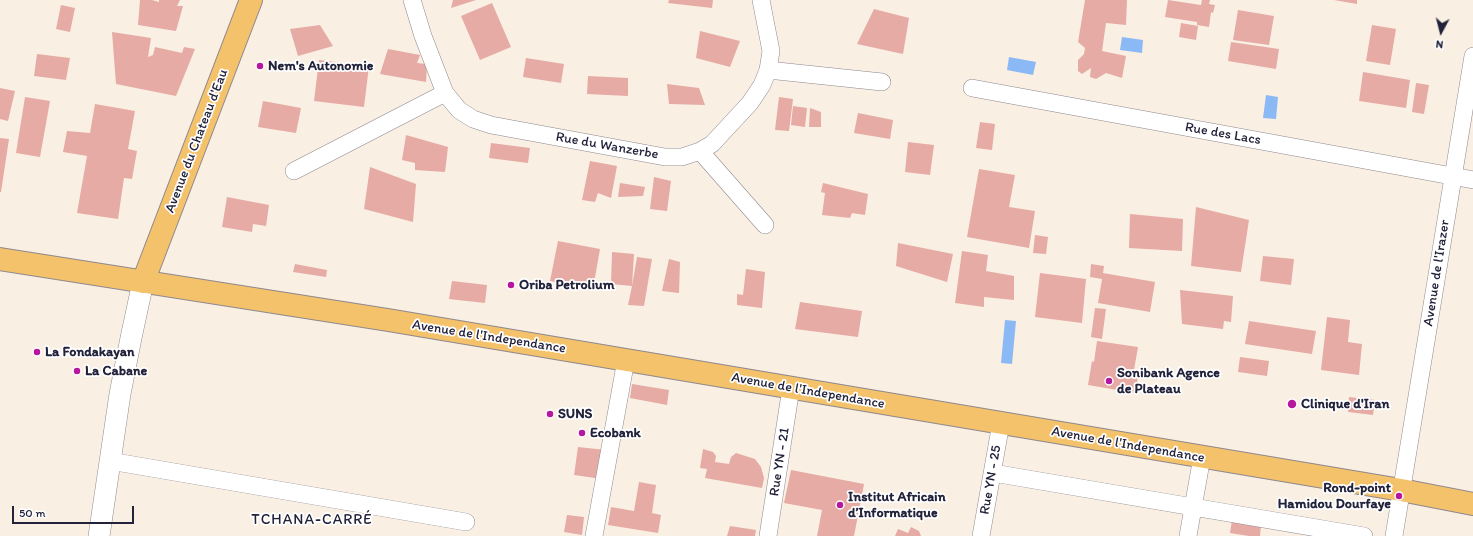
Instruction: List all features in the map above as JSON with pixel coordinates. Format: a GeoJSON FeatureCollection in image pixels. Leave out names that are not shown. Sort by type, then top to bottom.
{"type":"FeatureCollection","features":[{"type":"Feature","properties":{"kind":"main road","name":"Avenue du Chateau d'Eau"},"geometry":{"type":"LineString","coordinates":[[143,282],[251,0]]}},
{"type":"Feature","properties":{"kind":"main road","name":"Avenue de l'Independance"},"geometry":{"type":"LineString","coordinates":[[0,259],[388,320],[1401,490],[1473,504]]}},
{"type":"Feature","properties":{"kind":"street","name":"Rue du Wanzerbe"},"geometry":{"type":"LineString","coordinates":[[412,0],[431,59],[445,93],[459,110],[473,119],[492,125],[665,157],[682,157],[700,151],[712,144],[750,103],[762,85],[768,70],[771,51],[761,0]]}},
{"type":"Feature","properties":{"kind":"street","name":"Avenue de l'Irazer"},"geometry":{"type":"LineString","coordinates":[[1394,536],[1473,56]]}},
{"type":"Feature","properties":{"kind":"street"},"geometry":{"type":"LineString","coordinates":[[768,70],[882,82]]}},
{"type":"Feature","properties":{"kind":"street","name":"Rue des Lacs"},"geometry":{"type":"LineString","coordinates":[[972,88],[1473,180]]}},
{"type":"Feature","properties":{"kind":"street"},"geometry":{"type":"LineString","coordinates":[[294,171],[445,93]]}},
{"type":"Feature","properties":{"kind":"street"},"geometry":{"type":"LineString","coordinates":[[700,151],[765,225]]}},
{"type":"Feature","properties":{"kind":"street"},"geometry":{"type":"LineString","coordinates":[[99,536],[120,394],[130,338],[143,282]]}},
{"type":"Feature","properties":{"kind":"street"},"geometry":{"type":"LineString","coordinates":[[594,536],[626,360]]}},
{"type":"Feature","properties":{"kind":"street","name":"Rue YN - 21"},"geometry":{"type":"LineString","coordinates":[[768,536],[791,388]]}},
{"type":"Feature","properties":{"kind":"street","name":"Rue YN - 25"},"geometry":{"type":"LineString","coordinates":[[982,536],[1001,423]]}},
{"type":"Feature","properties":{"kind":"street"},"geometry":{"type":"LineString","coordinates":[[1188,536],[1202,457]]}},
{"type":"Feature","properties":{"kind":"street"},"geometry":{"type":"LineString","coordinates":[[110,461],[466,522]]}},
{"type":"Feature","properties":{"kind":"street"},"geometry":{"type":"LineString","coordinates":[[993,473],[1364,536]]}},
{"type":"Feature","properties":{"kind":"water"},"geometry":{"type":"Polygon","coordinates":[[[1122,37],[1143,40],[1142,53],[1120,50],[1122,37]]]}},
{"type":"Feature","properties":{"kind":"water"},"geometry":{"type":"Polygon","coordinates":[[[1009,57],[1036,62],[1033,75],[1007,70],[1009,57]]]}},
{"type":"Feature","properties":{"kind":"water"},"geometry":{"type":"Polygon","coordinates":[[[1266,95],[1278,97],[1276,119],[1263,118],[1266,95]]]}},
{"type":"Feature","properties":{"kind":"water"},"geometry":{"type":"Polygon","coordinates":[[[1005,320],[1016,321],[1012,364],[1001,363],[1005,320]]]}},
{"type":"Feature","properties":{"kind":"building"},"geometry":{"type":"Polygon","coordinates":[[[140,0],[152,0],[159,2],[159,0],[180,0],[177,6],[183,6],[176,31],[138,25],[140,0]]]}},
{"type":"Feature","properties":{"kind":"building"},"geometry":{"type":"Polygon","coordinates":[[[453,0],[476,0],[451,8],[453,0]]]}},
{"type":"Feature","properties":{"kind":"building"},"geometry":{"type":"Polygon","coordinates":[[[669,0],[713,0],[712,8],[668,3],[669,0]]]}},
{"type":"Feature","properties":{"kind":"building"},"geometry":{"type":"Polygon","coordinates":[[[1085,0],[1127,0],[1126,25],[1106,23],[1102,51],[1126,56],[1122,78],[1106,73],[1096,79],[1090,77],[1091,68],[1082,74],[1078,71],[1078,60],[1084,54],[1085,48],[1078,42],[1085,0]]]}},
{"type":"Feature","properties":{"kind":"building"},"geometry":{"type":"Polygon","coordinates":[[[1168,0],[1201,5],[1202,0],[1210,0],[1209,4],[1215,5],[1213,13],[1211,12],[1209,27],[1197,25],[1197,22],[1165,17],[1168,0]]]}},
{"type":"Feature","properties":{"kind":"building"},"geometry":{"type":"Polygon","coordinates":[[[1334,0],[1357,0],[1357,4],[1334,0]]]}},
{"type":"Feature","properties":{"kind":"building"},"geometry":{"type":"Polygon","coordinates":[[[492,3],[511,47],[480,60],[461,16],[492,3]]]}},
{"type":"Feature","properties":{"kind":"building"},"geometry":{"type":"Polygon","coordinates":[[[61,5],[75,8],[70,32],[56,29],[61,5]]]}},
{"type":"Feature","properties":{"kind":"building"},"geometry":{"type":"Polygon","coordinates":[[[874,9],[909,18],[903,54],[857,44],[874,9]]]}},
{"type":"Feature","properties":{"kind":"building"},"geometry":{"type":"Polygon","coordinates":[[[1238,10],[1274,16],[1269,45],[1233,40],[1238,10]]]}},
{"type":"Feature","properties":{"kind":"building"},"geometry":{"type":"Polygon","coordinates":[[[1181,23],[1198,26],[1196,40],[1179,37],[1181,23]]]}},
{"type":"Feature","properties":{"kind":"building"},"geometry":{"type":"Polygon","coordinates":[[[320,25],[333,46],[298,56],[290,29],[320,25]]]}},
{"type":"Feature","properties":{"kind":"building"},"geometry":{"type":"Polygon","coordinates":[[[1372,25],[1396,29],[1390,65],[1366,61],[1372,25]]]}},
{"type":"Feature","properties":{"kind":"building"},"geometry":{"type":"Polygon","coordinates":[[[700,31],[740,41],[730,67],[696,58],[700,31]]]}},
{"type":"Feature","properties":{"kind":"building"},"geometry":{"type":"Polygon","coordinates":[[[112,32],[151,38],[148,57],[153,55],[155,47],[182,53],[184,47],[195,49],[176,96],[116,84],[112,32]]]}},
{"type":"Feature","properties":{"kind":"building"},"geometry":{"type":"Polygon","coordinates":[[[1231,42],[1279,49],[1276,69],[1228,61],[1231,42]]]}},
{"type":"Feature","properties":{"kind":"building"},"geometry":{"type":"Polygon","coordinates":[[[388,49],[420,55],[417,63],[427,64],[426,82],[380,74],[388,49]]]}},
{"type":"Feature","properties":{"kind":"building"},"geometry":{"type":"Polygon","coordinates":[[[37,54],[70,58],[66,80],[34,76],[37,54]]]}},
{"type":"Feature","properties":{"kind":"building"},"geometry":{"type":"Polygon","coordinates":[[[526,58],[564,64],[561,83],[523,77],[526,58]]]}},
{"type":"Feature","properties":{"kind":"building"},"geometry":{"type":"Polygon","coordinates":[[[319,60],[369,66],[364,107],[314,101],[319,60]]]}},
{"type":"Feature","properties":{"kind":"building"},"geometry":{"type":"Polygon","coordinates":[[[1363,72],[1410,80],[1406,108],[1359,101],[1363,72]]]}},
{"type":"Feature","properties":{"kind":"building"},"geometry":{"type":"Polygon","coordinates":[[[588,76],[628,78],[628,96],[587,94],[588,76]]]}},
{"type":"Feature","properties":{"kind":"building"},"geometry":{"type":"Polygon","coordinates":[[[1416,83],[1429,85],[1424,114],[1412,112],[1416,83]]]}},
{"type":"Feature","properties":{"kind":"building"},"geometry":{"type":"Polygon","coordinates":[[[667,84],[699,88],[705,105],[669,104],[667,84]]]}},
{"type":"Feature","properties":{"kind":"building"},"geometry":{"type":"Polygon","coordinates":[[[0,88],[15,91],[8,121],[0,119],[0,88]]]}},
{"type":"Feature","properties":{"kind":"building"},"geometry":{"type":"Polygon","coordinates":[[[25,97],[50,101],[40,157],[16,153],[25,97]]]}},
{"type":"Feature","properties":{"kind":"building"},"geometry":{"type":"Polygon","coordinates":[[[779,97],[793,99],[789,131],[775,130],[779,97]]]}},
{"type":"Feature","properties":{"kind":"building"},"geometry":{"type":"Polygon","coordinates":[[[263,101],[301,108],[296,133],[258,127],[263,101]]]}},
{"type":"Feature","properties":{"kind":"building"},"geometry":{"type":"Polygon","coordinates":[[[95,104],[135,111],[128,149],[137,151],[132,179],[124,178],[118,219],[77,213],[87,156],[63,152],[67,131],[90,133],[95,104]]]}},
{"type":"Feature","properties":{"kind":"building"},"geometry":{"type":"Polygon","coordinates":[[[793,106],[807,108],[805,127],[791,125],[793,106]]]}},
{"type":"Feature","properties":{"kind":"building"},"geometry":{"type":"Polygon","coordinates":[[[810,108],[821,112],[821,127],[809,127],[810,108]]]}},
{"type":"Feature","properties":{"kind":"building"},"geometry":{"type":"Polygon","coordinates":[[[858,113],[893,120],[890,139],[854,133],[858,113]]]}},
{"type":"Feature","properties":{"kind":"building"},"geometry":{"type":"Polygon","coordinates":[[[980,122],[995,124],[992,150],[976,148],[980,122]]]}},
{"type":"Feature","properties":{"kind":"building"},"geometry":{"type":"Polygon","coordinates":[[[406,135],[448,147],[445,172],[415,170],[415,163],[402,160],[406,135]]]}},
{"type":"Feature","properties":{"kind":"building"},"geometry":{"type":"Polygon","coordinates":[[[0,138],[9,139],[1,192],[0,192],[0,138]]]}},
{"type":"Feature","properties":{"kind":"building"},"geometry":{"type":"Polygon","coordinates":[[[908,142],[934,145],[930,175],[905,172],[908,142]]]}},
{"type":"Feature","properties":{"kind":"building"},"geometry":{"type":"Polygon","coordinates":[[[491,143],[530,148],[528,163],[489,158],[491,143]]]}},
{"type":"Feature","properties":{"kind":"building"},"geometry":{"type":"Polygon","coordinates":[[[590,161],[617,166],[611,198],[598,193],[595,202],[582,200],[590,161]]]}},
{"type":"Feature","properties":{"kind":"building"},"geometry":{"type":"Polygon","coordinates":[[[370,167],[416,184],[413,222],[364,209],[370,167]]]}},
{"type":"Feature","properties":{"kind":"building"},"geometry":{"type":"Polygon","coordinates":[[[979,169],[1015,175],[1009,207],[1035,211],[1029,248],[967,237],[979,169]]]}},
{"type":"Feature","properties":{"kind":"building"},"geometry":{"type":"Polygon","coordinates":[[[654,177],[671,181],[667,211],[650,209],[654,177]]]}},
{"type":"Feature","properties":{"kind":"building"},"geometry":{"type":"Polygon","coordinates":[[[620,183],[645,187],[643,196],[618,197],[620,183]]]}},
{"type":"Feature","properties":{"kind":"building"},"geometry":{"type":"Polygon","coordinates":[[[823,183],[868,194],[865,215],[852,213],[850,218],[822,215],[825,193],[821,192],[823,183]]]}},
{"type":"Feature","properties":{"kind":"building"},"geometry":{"type":"Polygon","coordinates":[[[227,197],[269,205],[266,226],[253,224],[252,232],[222,227],[227,197]]]}},
{"type":"Feature","properties":{"kind":"building"},"geometry":{"type":"Polygon","coordinates":[[[1196,207],[1249,220],[1241,272],[1191,266],[1196,207]]]}},
{"type":"Feature","properties":{"kind":"building"},"geometry":{"type":"Polygon","coordinates":[[[1130,214],[1183,219],[1182,251],[1129,248],[1130,214]]]}},
{"type":"Feature","properties":{"kind":"building"},"geometry":{"type":"Polygon","coordinates":[[[1035,235],[1048,237],[1046,254],[1033,253],[1035,235]]]}},
{"type":"Feature","properties":{"kind":"building"},"geometry":{"type":"Polygon","coordinates":[[[558,241],[600,249],[593,289],[550,281],[558,241]]]}},
{"type":"Feature","properties":{"kind":"building"},"geometry":{"type":"Polygon","coordinates":[[[898,243],[953,254],[947,282],[896,266],[898,243]]]}},
{"type":"Feature","properties":{"kind":"building"},"geometry":{"type":"Polygon","coordinates":[[[962,251],[988,255],[986,271],[1014,276],[1014,300],[984,297],[984,307],[955,303],[962,251]]]}},
{"type":"Feature","properties":{"kind":"building"},"geometry":{"type":"Polygon","coordinates":[[[612,252],[634,254],[632,286],[611,284],[612,252]]]}},
{"type":"Feature","properties":{"kind":"building"},"geometry":{"type":"Polygon","coordinates":[[[1263,256],[1294,259],[1291,285],[1260,281],[1263,256]]]}},
{"type":"Feature","properties":{"kind":"building"},"geometry":{"type":"Polygon","coordinates":[[[637,257],[652,259],[644,306],[628,305],[637,257]]]}},
{"type":"Feature","properties":{"kind":"building"},"geometry":{"type":"Polygon","coordinates":[[[669,259],[680,262],[679,293],[662,291],[669,259]]]}},
{"type":"Feature","properties":{"kind":"building"},"geometry":{"type":"Polygon","coordinates":[[[295,264],[327,270],[326,277],[293,272],[295,264]]]}},
{"type":"Feature","properties":{"kind":"building"},"geometry":{"type":"Polygon","coordinates":[[[1091,264],[1104,266],[1103,273],[1155,282],[1150,312],[1098,303],[1102,279],[1090,277],[1091,264]]]}},
{"type":"Feature","properties":{"kind":"building"},"geometry":{"type":"Polygon","coordinates":[[[746,269],[765,272],[762,308],[737,305],[737,294],[743,295],[746,269]]]}},
{"type":"Feature","properties":{"kind":"building"},"geometry":{"type":"Polygon","coordinates":[[[1040,273],[1086,279],[1082,323],[1035,317],[1040,273]]]}},
{"type":"Feature","properties":{"kind":"building"},"geometry":{"type":"Polygon","coordinates":[[[452,281],[487,285],[485,303],[449,299],[452,281]]]}},
{"type":"Feature","properties":{"kind":"building"},"geometry":{"type":"Polygon","coordinates":[[[1180,290],[1233,296],[1231,322],[1224,321],[1223,329],[1182,324],[1180,290]]]}},
{"type":"Feature","properties":{"kind":"building"},"geometry":{"type":"Polygon","coordinates":[[[800,302],[862,311],[858,337],[795,329],[800,302]]]}},
{"type":"Feature","properties":{"kind":"building"},"geometry":{"type":"Polygon","coordinates":[[[1095,308],[1106,309],[1102,339],[1091,337],[1095,308]]]}},
{"type":"Feature","properties":{"kind":"building"},"geometry":{"type":"Polygon","coordinates":[[[1327,317],[1350,320],[1348,342],[1362,344],[1359,375],[1321,370],[1327,317]]]}},
{"type":"Feature","properties":{"kind":"building"},"geometry":{"type":"Polygon","coordinates":[[[1249,321],[1316,331],[1312,354],[1245,344],[1249,321]]]}},
{"type":"Feature","properties":{"kind":"building"},"geometry":{"type":"Polygon","coordinates":[[[1097,341],[1138,347],[1134,370],[1139,371],[1135,393],[1088,385],[1092,361],[1094,362],[1097,341]]]}},
{"type":"Feature","properties":{"kind":"building"},"geometry":{"type":"Polygon","coordinates":[[[1240,357],[1269,361],[1267,376],[1238,372],[1240,357]]]}},
{"type":"Feature","properties":{"kind":"building"},"geometry":{"type":"Polygon","coordinates":[[[632,384],[669,390],[667,405],[630,398],[632,384]]]}},
{"type":"Feature","properties":{"kind":"building"},"geometry":{"type":"Polygon","coordinates":[[[1349,397],[1375,400],[1373,415],[1348,412],[1349,397]]]}},
{"type":"Feature","properties":{"kind":"building"},"geometry":{"type":"Polygon","coordinates":[[[578,447],[606,450],[602,479],[574,475],[578,447]]]}},
{"type":"Feature","properties":{"kind":"building"},"geometry":{"type":"Polygon","coordinates":[[[703,449],[713,452],[716,456],[715,462],[729,464],[731,457],[736,453],[755,459],[761,467],[764,478],[762,488],[705,478],[707,469],[700,468],[703,449]]]}},
{"type":"Feature","properties":{"kind":"building"},"geometry":{"type":"Polygon","coordinates":[[[791,470],[864,484],[854,536],[817,536],[822,510],[784,503],[791,470]]]}},
{"type":"Feature","properties":{"kind":"building"},"geometry":{"type":"Polygon","coordinates":[[[639,482],[656,485],[652,513],[661,515],[658,533],[608,525],[611,507],[634,511],[639,482]]]}},
{"type":"Feature","properties":{"kind":"building"},"geometry":{"type":"Polygon","coordinates":[[[567,515],[584,517],[582,535],[564,532],[567,515]]]}},
{"type":"Feature","properties":{"kind":"building"},"geometry":{"type":"Polygon","coordinates":[[[1232,520],[1261,525],[1260,536],[1230,533],[1232,520]]]}},
{"type":"Feature","properties":{"kind":"building"},"geometry":{"type":"Polygon","coordinates":[[[730,526],[756,530],[755,536],[727,536],[730,526]]]}},
{"type":"Feature","properties":{"kind":"building"},"geometry":{"type":"Polygon","coordinates":[[[911,527],[919,531],[921,536],[895,536],[898,529],[908,533],[911,527]]]}},
{"type":"Feature","properties":{"kind":"place","name":"Nem's Autonomie"},"geometry":{"type":"Point","coordinates":[260,66]}},
{"type":"Feature","properties":{"kind":"place","name":"Oriba Petrolium"},"geometry":{"type":"Point","coordinates":[511,285]}},
{"type":"Feature","properties":{"kind":"place","name":"La Fondakayan"},"geometry":{"type":"Point","coordinates":[37,352]}},
{"type":"Feature","properties":{"kind":"place","name":"La Cabane"},"geometry":{"type":"Point","coordinates":[77,371]}},
{"type":"Feature","properties":{"kind":"place","name":"Sonibank Agence de Plateau"},"geometry":{"type":"Point","coordinates":[1109,381]}},
{"type":"Feature","properties":{"kind":"place","name":"Clinique d'Iran"},"geometry":{"type":"Point","coordinates":[1292,404]}},
{"type":"Feature","properties":{"kind":"place","name":"SUNS"},"geometry":{"type":"Point","coordinates":[550,414]}},
{"type":"Feature","properties":{"kind":"place","name":"Ecobank"},"geometry":{"type":"Point","coordinates":[582,433]}},
{"type":"Feature","properties":{"kind":"place","name":"Rond-point Hamidou Dourfaye"},"geometry":{"type":"Point","coordinates":[1399,496]}},
{"type":"Feature","properties":{"kind":"place","name":"Institut Africain d’Informatique"},"geometry":{"type":"Point","coordinates":[840,505]}},
{"type":"Feature","properties":{"kind":"district","name":"TCHANA-CARRÉ"},"geometry":{"type":"Point","coordinates":[312,520]}}]}
